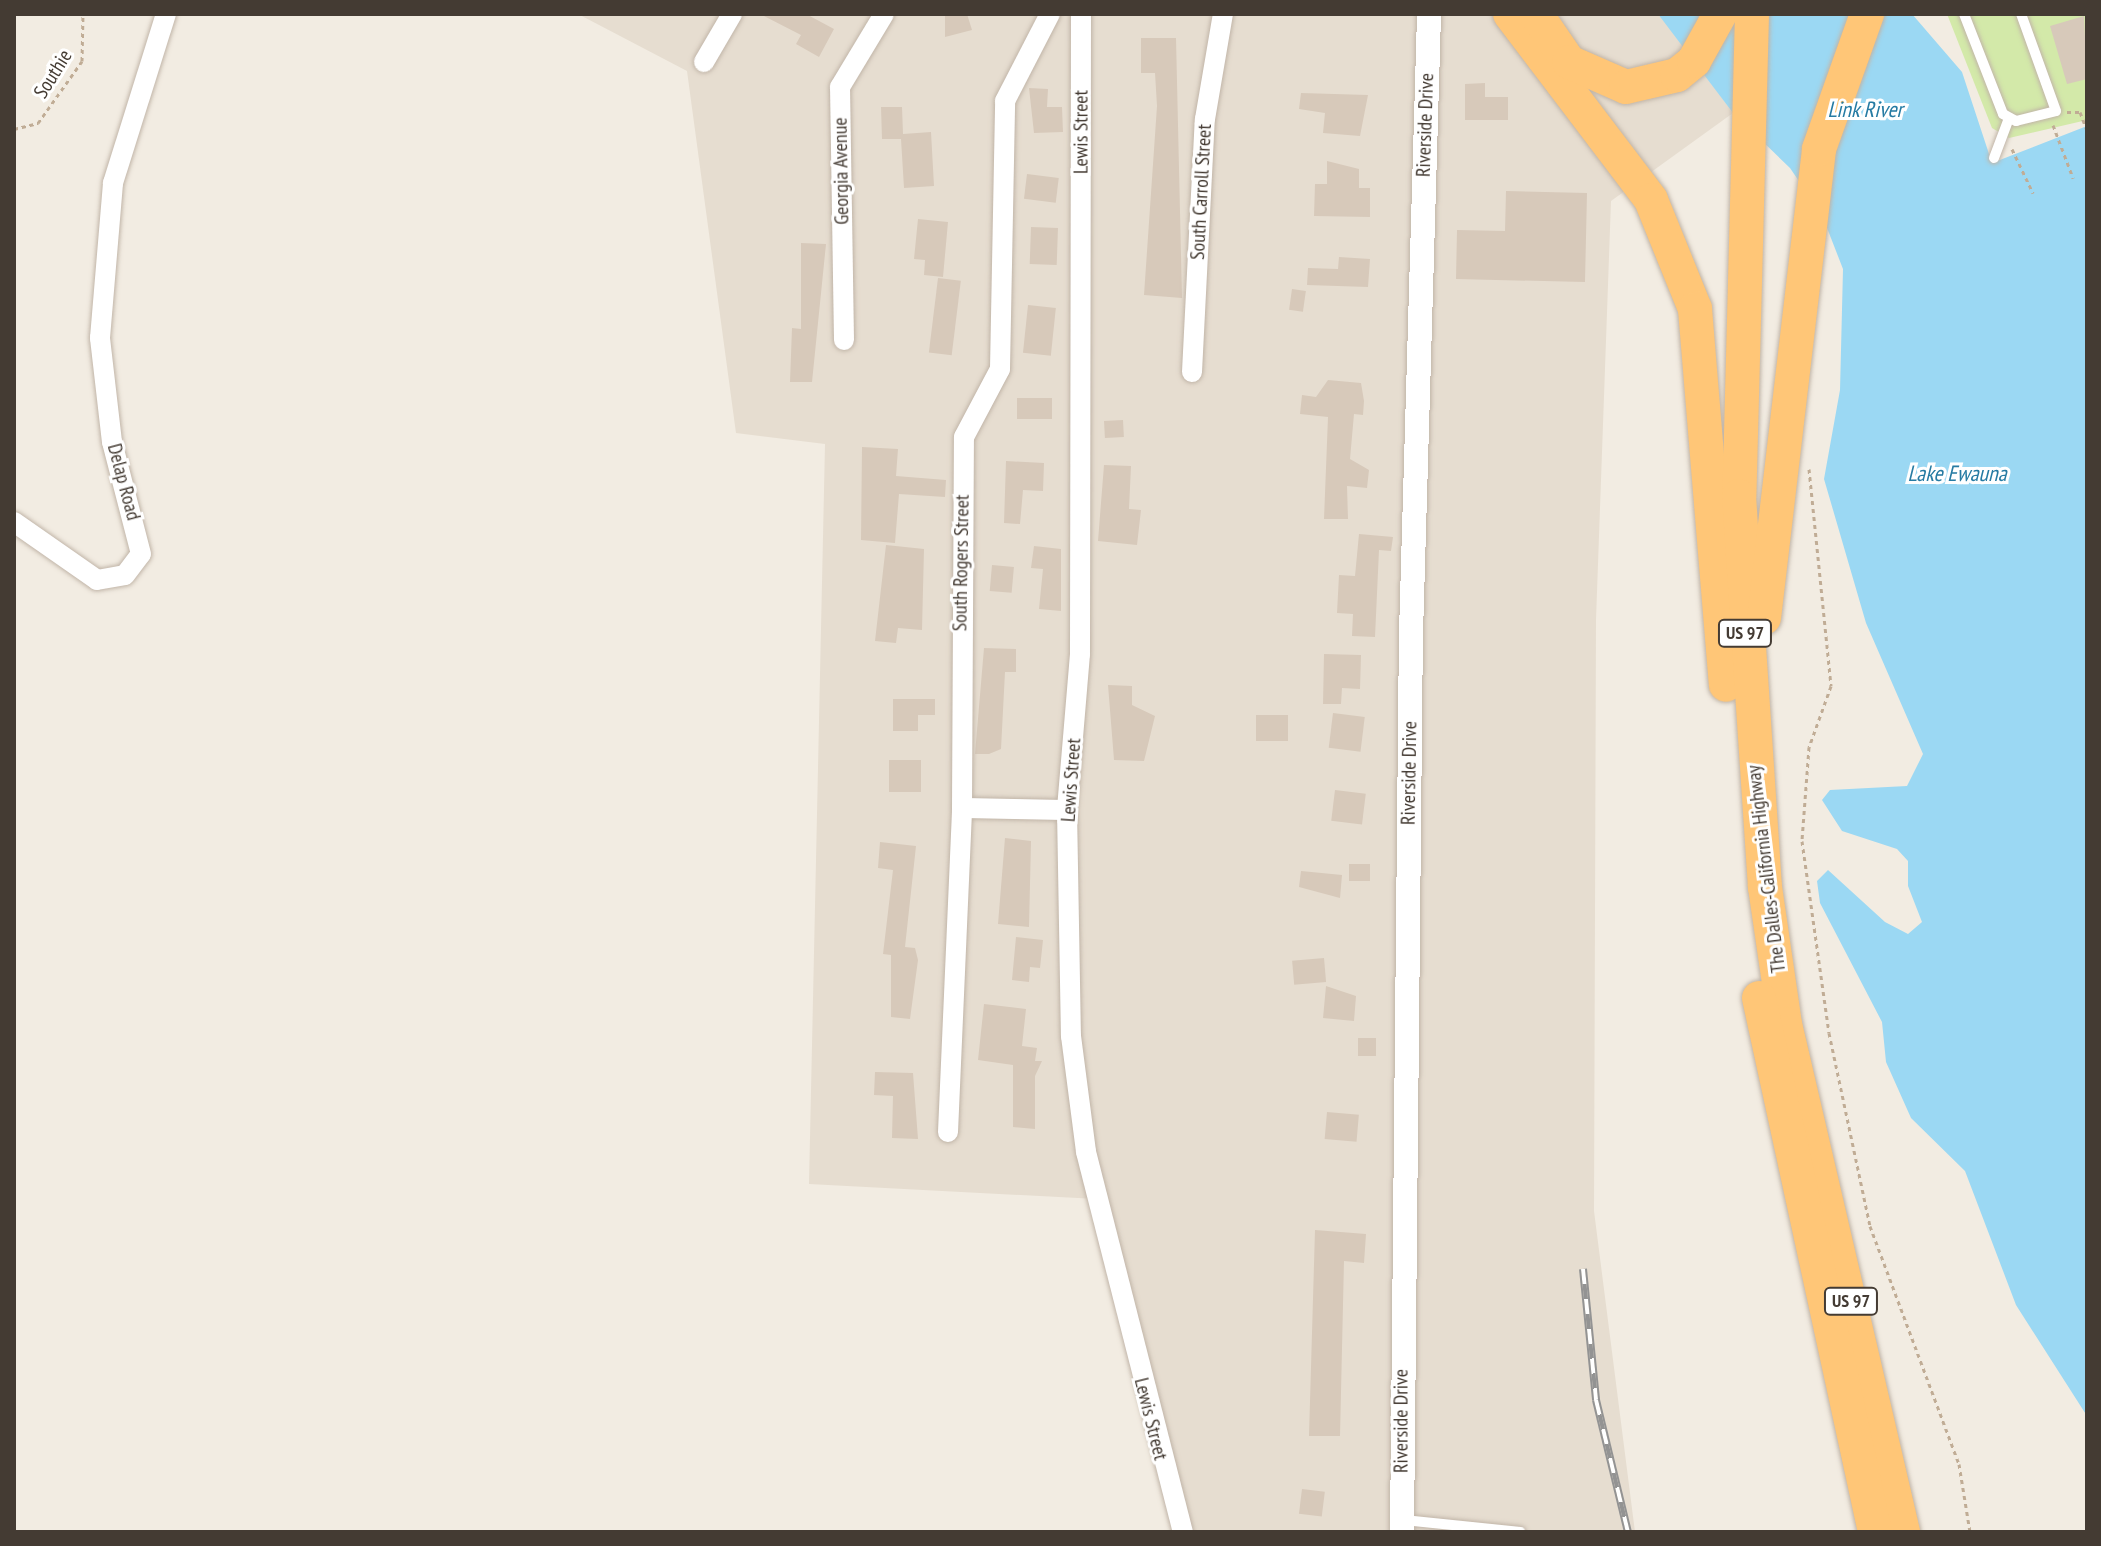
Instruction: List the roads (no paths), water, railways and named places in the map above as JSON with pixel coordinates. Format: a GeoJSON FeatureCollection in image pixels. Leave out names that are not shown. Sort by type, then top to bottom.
{"type":"FeatureCollection","features":[{"type":"Feature","properties":{"kind":"highway"},"geometry":{"type":"LineString","coordinates":[[1510,14],[1651,200],[1695,309],[1726,685]]}},
{"type":"Feature","properties":{"kind":"highway"},"geometry":{"type":"LineString","coordinates":[[1536,14],[1586,75],[1626,87],[1653,85],[1694,61],[1720,14]]}},
{"type":"Feature","properties":{"kind":"highway","name":"The Dalles-California Highway"},"geometry":{"type":"LineString","coordinates":[[1752,14],[1722,500],[1726,685],[1743,893],[1764,1031],[1875,1532]]}},
{"type":"Feature","properties":{"kind":"highway"},"geometry":{"type":"LineString","coordinates":[[1799,1069],[1775,887],[1763,651],[1797,306],[1819,149],[1867,14]]}},
{"type":"Feature","properties":{"kind":"highway","name":"The Dalles-California Highway"},"geometry":{"type":"LineString","coordinates":[[1743,193],[1739,496],[1752,748],[1767,902],[1799,1069],[1903,1532]]}},
{"type":"Feature","properties":{"kind":"street","name":"Delap Road"},"geometry":{"type":"LineString","coordinates":[[14,522],[97,580],[125,575],[141,554],[112,442],[100,338],[104,254],[113,183],[166,14]]}},
{"type":"Feature","properties":{"kind":"street"},"geometry":{"type":"LineString","coordinates":[[704,62],[732,14]]}},
{"type":"Feature","properties":{"kind":"street","name":"Georgia Avenue"},"geometry":{"type":"LineString","coordinates":[[844,340],[840,87],[884,14]]}},
{"type":"Feature","properties":{"kind":"street","name":"South Rogers Street"},"geometry":{"type":"LineString","coordinates":[[948,1132],[962,808],[964,437],[1000,369],[1005,101],[1050,14]]}},
{"type":"Feature","properties":{"kind":"street","name":"Lewis Street"},"geometry":{"type":"LineString","coordinates":[[1081,14],[1080,654],[1067,810],[1071,1036],[1086,1152],[1183,1532]]}},
{"type":"Feature","properties":{"kind":"street","name":"South Carroll Street"},"geometry":{"type":"LineString","coordinates":[[1192,372],[1205,119],[1223,14]]}},
{"type":"Feature","properties":{"kind":"street","name":"Riverside Drive"},"geometry":{"type":"LineString","coordinates":[[1402,1526],[1411,633],[1429,14]]}},
{"type":"Feature","properties":{"kind":"street"},"geometry":{"type":"LineString","coordinates":[[962,808],[1067,810]]}},
{"type":"Feature","properties":{"kind":"lane"},"geometry":{"type":"LineString","coordinates":[[1964,14],[2009,118],[1994,158]]}},
{"type":"Feature","properties":{"kind":"lane"},"geometry":{"type":"LineString","coordinates":[[2009,118],[2052,112],[2021,14]]}},
{"type":"Feature","properties":{"kind":"lane"},"geometry":{"type":"LineString","coordinates":[[1402,1526],[1520,1532]]}},
{"type":"Feature","properties":{"kind":"water","name":"Lake Ewauna"},"geometry":{"type":"Polygon","coordinates":[[[1658,14],[1912,14],[1962,72],[1992,163],[2087,126],[2087,1416],[2016,1305],[1965,1171],[1911,1118],[1886,1062],[1882,1022],[1820,903],[1817,881],[1828,870],[1885,922],[1908,934],[1922,922],[1908,886],[1908,861],[1897,849],[1842,831],[1822,800],[1830,790],[1907,786],[1923,754],[1866,623],[1824,479],[1840,390],[1843,269],[1822,215],[1790,168],[1733,113],[1658,14]]]}},
{"type":"Feature","properties":{"kind":"railway"},"geometry":{"type":"LineString","coordinates":[[1583,1269],[1596,1400],[1628,1532]]}},
{"type":"Feature","properties":{"kind":"water label","name":"Link River"},"geometry":{"type":"Point","coordinates":[1865,110]}}]}
